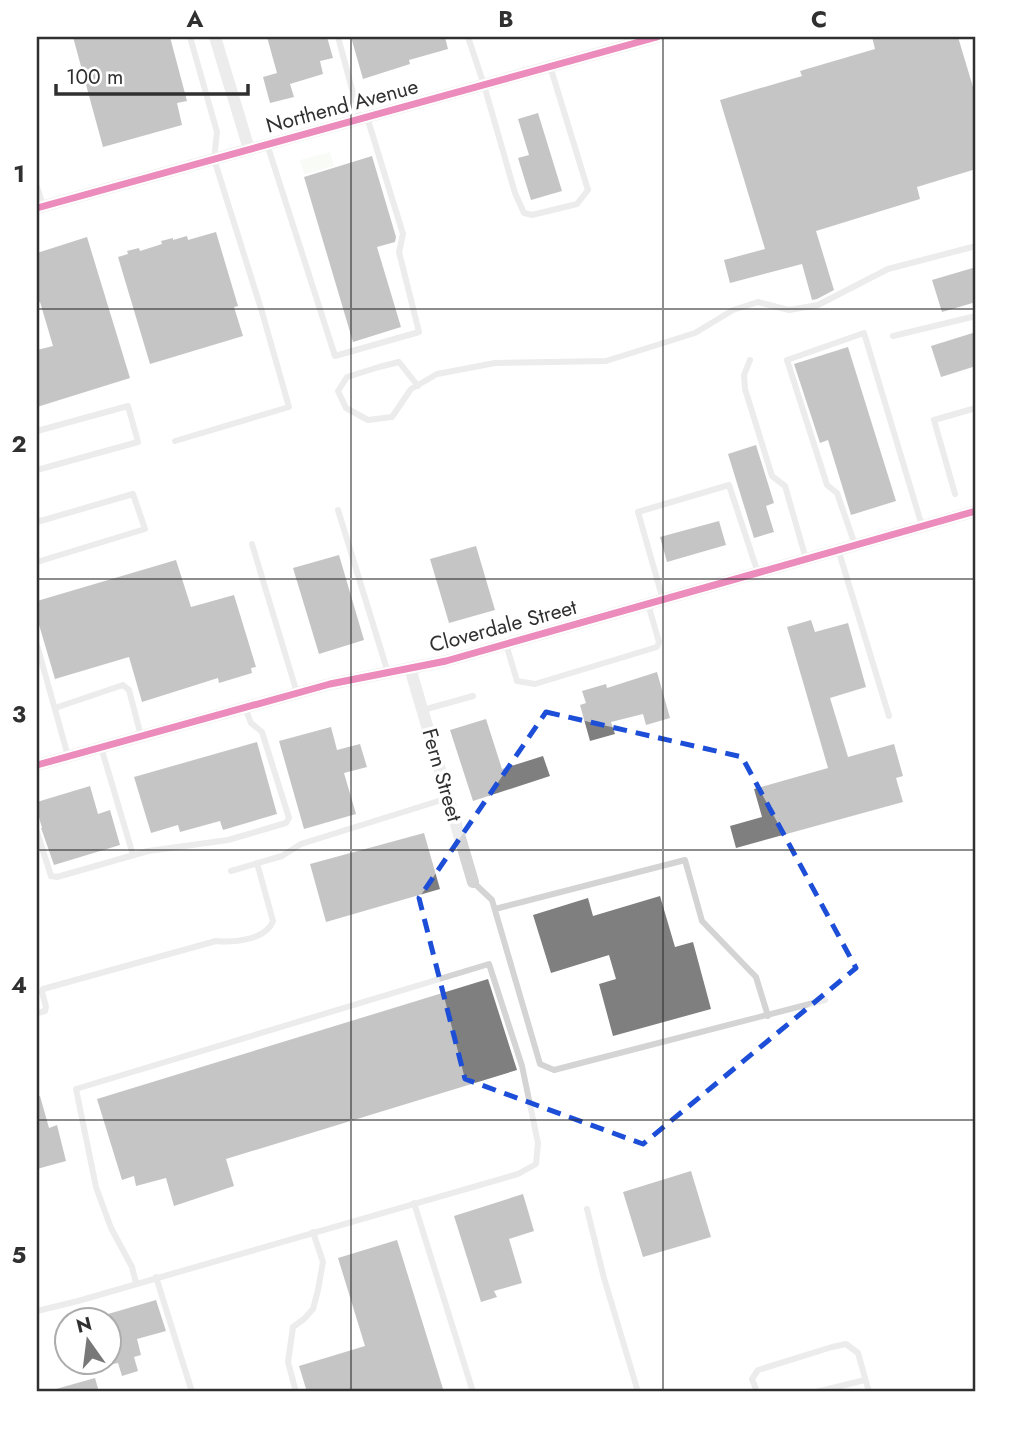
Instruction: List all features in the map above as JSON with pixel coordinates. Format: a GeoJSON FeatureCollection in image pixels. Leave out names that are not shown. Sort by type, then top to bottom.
{"type":"FeatureCollection","features":[{"type":"Feature","properties":{"kind":"street"},"geometry":{"type":"LineString","coordinates":[[215,37],[249,149]]}},
{"type":"Feature","properties":{"kind":"street","name":"Northend Avenue"},"geometry":{"type":"LineString","coordinates":[[40,207],[654,37]]}},
{"type":"Feature","properties":{"kind":"street","name":"Cloverdale Street"},"geometry":{"type":"LineString","coordinates":[[37,765],[330,684],[446,661],[976,511]]}},
{"type":"Feature","properties":{"kind":"street","name":"Fern Street"},"geometry":{"type":"LineString","coordinates":[[410,668],[473,882]]}},
{"type":"Feature","properties":{"kind":"lane"},"geometry":{"type":"LineString","coordinates":[[176,441],[289,407],[215,159],[217,132],[190,37]]}},
{"type":"Feature","properties":{"kind":"lane"},"geometry":{"type":"LineString","coordinates":[[267,144],[335,356],[419,332],[399,252],[403,234],[338,37]]}},
{"type":"Feature","properties":{"kind":"lane"},"geometry":{"type":"LineString","coordinates":[[468,37],[515,193],[524,213],[532,215],[577,204],[588,190],[551,66]]}},
{"type":"Feature","properties":{"kind":"lane"},"geometry":{"type":"LineString","coordinates":[[37,187],[40,207]]}},
{"type":"Feature","properties":{"kind":"lane"},"geometry":{"type":"LineString","coordinates":[[418,386],[399,362],[347,377],[338,391],[346,408],[368,420],[392,417],[411,389],[418,386],[438,374],[495,363],[606,361],[695,333],[733,310],[758,302],[789,310],[818,305],[888,269],[976,246]]}},
{"type":"Feature","properties":{"kind":"lane"},"geometry":{"type":"LineString","coordinates":[[893,336],[976,316]]}},
{"type":"Feature","properties":{"kind":"lane"},"geometry":{"type":"LineString","coordinates":[[855,545],[837,493],[827,485],[787,360],[864,333],[922,526]]}},
{"type":"Feature","properties":{"kind":"lane"},"geometry":{"type":"LineString","coordinates":[[750,360],[744,375],[745,390],[772,476],[785,486],[806,559]]}},
{"type":"Feature","properties":{"kind":"lane"},"geometry":{"type":"LineString","coordinates":[[37,431],[128,406],[138,442],[37,470]]}},
{"type":"Feature","properties":{"kind":"lane"},"geometry":{"type":"LineString","coordinates":[[955,494],[934,420],[976,408]]}},
{"type":"Feature","properties":{"kind":"lane"},"geometry":{"type":"LineString","coordinates":[[663,600],[638,512],[729,485],[758,573]]}},
{"type":"Feature","properties":{"kind":"lane"},"geometry":{"type":"LineString","coordinates":[[37,522],[133,494],[145,529],[37,562]]}},
{"type":"Feature","properties":{"kind":"lane"},"geometry":{"type":"LineString","coordinates":[[338,510],[388,673]]}},
{"type":"Feature","properties":{"kind":"lane"},"geometry":{"type":"LineString","coordinates":[[252,544],[297,693]]}},
{"type":"Feature","properties":{"kind":"lane"},"geometry":{"type":"LineString","coordinates":[[838,550],[888,716]]}},
{"type":"Feature","properties":{"kind":"lane"},"geometry":{"type":"LineString","coordinates":[[506,644],[517,681],[535,684],[657,647],[659,642],[648,604]]}},
{"type":"Feature","properties":{"kind":"lane"},"geometry":{"type":"LineString","coordinates":[[37,646],[68,756]]}},
{"type":"Feature","properties":{"kind":"lane"},"geometry":{"type":"LineString","coordinates":[[55,708],[123,685],[129,690],[141,736]]}},
{"type":"Feature","properties":{"kind":"lane"},"geometry":{"type":"LineString","coordinates":[[422,710],[473,696]]}},
{"type":"Feature","properties":{"kind":"lane"},"geometry":{"type":"LineString","coordinates":[[37,832],[51,876],[57,877],[148,851],[228,840],[286,823],[289,818],[262,732],[251,723],[245,708]]}},
{"type":"Feature","properties":{"kind":"lane"},"geometry":{"type":"LineString","coordinates":[[101,747],[133,855]]}},
{"type":"Feature","properties":{"kind":"lane"},"geometry":{"type":"LineString","coordinates":[[231,871],[282,856],[301,844],[448,798]]}},
{"type":"Feature","properties":{"kind":"lane"},"geometry":{"type":"LineString","coordinates":[[495,909],[685,860],[702,921],[756,977],[768,1016]]}},
{"type":"Feature","properties":{"kind":"lane"},"geometry":{"type":"LineString","coordinates":[[37,1013],[45,1011],[46,1007],[43,989],[216,941],[233,942],[263,934],[270,929],[273,921],[257,863]]}},
{"type":"Feature","properties":{"kind":"lane"},"geometry":{"type":"LineString","coordinates":[[473,882],[492,900],[540,1063],[554,1070],[825,1000]]}},
{"type":"Feature","properties":{"kind":"lane"},"geometry":{"type":"LineString","coordinates":[[37,1311],[78,1301],[518,1174],[536,1164],[538,1143],[522,1066],[489,964],[76,1089],[96,1188],[111,1228],[132,1267],[136,1283]]}},
{"type":"Feature","properties":{"kind":"lane"},"geometry":{"type":"LineString","coordinates":[[414,1203],[473,1392]]}},
{"type":"Feature","properties":{"kind":"lane"},"geometry":{"type":"LineString","coordinates":[[587,1209],[604,1278],[638,1392]]}},
{"type":"Feature","properties":{"kind":"lane"},"geometry":{"type":"LineString","coordinates":[[296,1392],[288,1362],[293,1327],[313,1309],[323,1262],[313,1232]]}},
{"type":"Feature","properties":{"kind":"lane"},"geometry":{"type":"LineString","coordinates":[[156,1277],[192,1392]]}},
{"type":"Feature","properties":{"kind":"lane"},"geometry":{"type":"LineString","coordinates":[[757,1392],[752,1380],[758,1370],[846,1344],[858,1353],[869,1392]]}},
{"type":"Feature","properties":{"kind":"lane"},"geometry":{"type":"LineString","coordinates":[[816,1392],[865,1380]]}},
{"type":"Feature","properties":{"kind":"highlighted area"},"geometry":{"type":"Polygon","coordinates":[[[546,712],[742,757],[856,968],[643,1144],[465,1079],[419,898],[546,712]]]}},
{"type":"Feature","properties":{"kind":"shaded area"},"geometry":{"type":"Polygon","coordinates":[[[330,152],[334,166],[304,174],[300,160],[330,152]]]}},
{"type":"Feature","properties":{"kind":"building"},"geometry":{"type":"Polygon","coordinates":[[[73,37],[170,37],[187,101],[177,103],[182,125],[103,147],[73,37]]]}},
{"type":"Feature","properties":{"kind":"building"},"geometry":{"type":"Polygon","coordinates":[[[267,37],[327,37],[333,58],[320,61],[323,74],[290,84],[294,97],[270,103],[263,77],[277,73],[267,37]]]}},
{"type":"Feature","properties":{"kind":"building"},"geometry":{"type":"Polygon","coordinates":[[[351,37],[445,37],[448,49],[409,60],[410,64],[363,79],[351,37]]]}},
{"type":"Feature","properties":{"kind":"building"},"geometry":{"type":"Polygon","coordinates":[[[872,37],[958,37],[976,97],[976,169],[917,187],[920,199],[816,231],[834,290],[817,299],[812,300],[802,264],[730,283],[724,260],[765,249],[720,100],[802,76],[800,71],[875,49],[872,37]]]}},
{"type":"Feature","properties":{"kind":"building"},"geometry":{"type":"Polygon","coordinates":[[[538,113],[562,191],[531,200],[518,158],[529,155],[518,119],[538,113]]]}},
{"type":"Feature","properties":{"kind":"building"},"geometry":{"type":"Polygon","coordinates":[[[372,156],[396,237],[395,242],[377,247],[401,327],[353,342],[304,177],[372,156]]]}},
{"type":"Feature","properties":{"kind":"building"},"geometry":{"type":"Polygon","coordinates":[[[216,232],[238,306],[234,307],[243,336],[150,364],[118,257],[128,254],[127,251],[139,248],[140,251],[162,244],[161,241],[187,236],[188,240],[216,232]]]}},
{"type":"Feature","properties":{"kind":"building"},"geometry":{"type":"Polygon","coordinates":[[[87,237],[130,378],[37,407],[37,350],[53,346],[40,302],[37,303],[37,253],[87,237]]]}},
{"type":"Feature","properties":{"kind":"building"},"geometry":{"type":"Polygon","coordinates":[[[976,267],[976,302],[942,312],[932,280],[976,267]]]}},
{"type":"Feature","properties":{"kind":"building"},"geometry":{"type":"Polygon","coordinates":[[[976,332],[976,366],[941,377],[931,346],[976,332]]]}},
{"type":"Feature","properties":{"kind":"building"},"geometry":{"type":"Polygon","coordinates":[[[848,347],[896,501],[851,515],[828,440],[820,443],[794,364],[848,347]]]}},
{"type":"Feature","properties":{"kind":"building"},"geometry":{"type":"Polygon","coordinates":[[[756,445],[774,503],[766,506],[774,532],[754,538],[728,454],[756,445]]]}},
{"type":"Feature","properties":{"kind":"building"},"geometry":{"type":"Polygon","coordinates":[[[719,521],[726,545],[667,562],[660,537],[719,521]]]}},
{"type":"Feature","properties":{"kind":"building"},"geometry":{"type":"Polygon","coordinates":[[[476,546],[495,610],[449,623],[430,559],[476,546]]]}},
{"type":"Feature","properties":{"kind":"building"},"geometry":{"type":"Polygon","coordinates":[[[339,555],[364,640],[319,654],[293,568],[339,555]]]}},
{"type":"Feature","properties":{"kind":"building"},"geometry":{"type":"Polygon","coordinates":[[[176,560],[191,607],[234,595],[256,667],[251,668],[252,673],[219,683],[218,678],[142,702],[129,657],[55,679],[37,618],[37,601],[176,560]]]}},
{"type":"Feature","properties":{"kind":"building"},"geometry":{"type":"Polygon","coordinates":[[[811,620],[815,632],[848,623],[866,687],[830,698],[848,757],[894,744],[903,776],[896,778],[903,802],[736,848],[730,826],[762,817],[754,789],[828,768],[787,627],[811,620]]]}},
{"type":"Feature","properties":{"kind":"building"},"geometry":{"type":"Polygon","coordinates":[[[657,672],[670,718],[646,725],[643,714],[611,722],[615,734],[590,741],[580,705],[586,703],[582,691],[606,684],[607,688],[657,672]]]}},
{"type":"Feature","properties":{"kind":"building"},"geometry":{"type":"Polygon","coordinates":[[[486,719],[502,769],[543,756],[550,776],[473,801],[450,730],[486,719]]]}},
{"type":"Feature","properties":{"kind":"building"},"geometry":{"type":"Polygon","coordinates":[[[331,727],[337,750],[360,744],[367,767],[344,773],[356,814],[304,829],[279,741],[331,727]]]}},
{"type":"Feature","properties":{"kind":"building"},"geometry":{"type":"Polygon","coordinates":[[[257,742],[277,814],[223,830],[220,821],[180,832],[178,825],[151,833],[134,777],[257,742]]]}},
{"type":"Feature","properties":{"kind":"building"},"geometry":{"type":"Polygon","coordinates":[[[90,786],[98,814],[110,810],[120,845],[54,865],[41,828],[37,802],[90,786]]]}},
{"type":"Feature","properties":{"kind":"building"},"geometry":{"type":"Polygon","coordinates":[[[424,833],[440,889],[326,922],[310,864],[424,833]]]}},
{"type":"Feature","properties":{"kind":"building"},"geometry":{"type":"Polygon","coordinates":[[[660,896],[675,947],[693,942],[711,1009],[613,1036],[599,984],[616,979],[609,955],[551,973],[533,915],[588,898],[593,916],[660,896]]]}},
{"type":"Feature","properties":{"kind":"building"},"geometry":{"type":"Polygon","coordinates":[[[488,979],[517,1070],[226,1159],[234,1186],[174,1206],[166,1178],[136,1186],[134,1176],[122,1180],[97,1099],[488,979]]]}},
{"type":"Feature","properties":{"kind":"building"},"geometry":{"type":"Polygon","coordinates":[[[40,1096],[49,1128],[57,1125],[66,1161],[37,1169],[37,1097],[40,1096]]]}},
{"type":"Feature","properties":{"kind":"building"},"geometry":{"type":"Polygon","coordinates":[[[691,1171],[711,1237],[643,1257],[623,1192],[691,1171]]]}},
{"type":"Feature","properties":{"kind":"building"},"geometry":{"type":"Polygon","coordinates":[[[523,1194],[534,1231],[509,1239],[522,1283],[494,1291],[497,1297],[481,1302],[454,1216],[523,1194]]]}},
{"type":"Feature","properties":{"kind":"building"},"geometry":{"type":"Polygon","coordinates":[[[397,1240],[444,1392],[307,1392],[299,1366],[365,1346],[338,1258],[397,1240]]]}},
{"type":"Feature","properties":{"kind":"building"},"geometry":{"type":"Polygon","coordinates":[[[156,1300],[166,1331],[137,1339],[141,1355],[134,1357],[138,1371],[122,1376],[122,1310],[156,1300]]]}},
{"type":"Feature","properties":{"kind":"building"},"geometry":{"type":"Polygon","coordinates":[[[95,1378],[99,1392],[57,1392],[56,1389],[95,1378]]]}},
{"type":"Feature","properties":{"kind":"cycle path"},"geometry":{"type":"LineString","coordinates":[[37,208],[657,37]]}},
{"type":"Feature","properties":{"kind":"cycle path"},"geometry":{"type":"LineString","coordinates":[[37,765],[330,684],[446,661],[976,511]]}}]}
